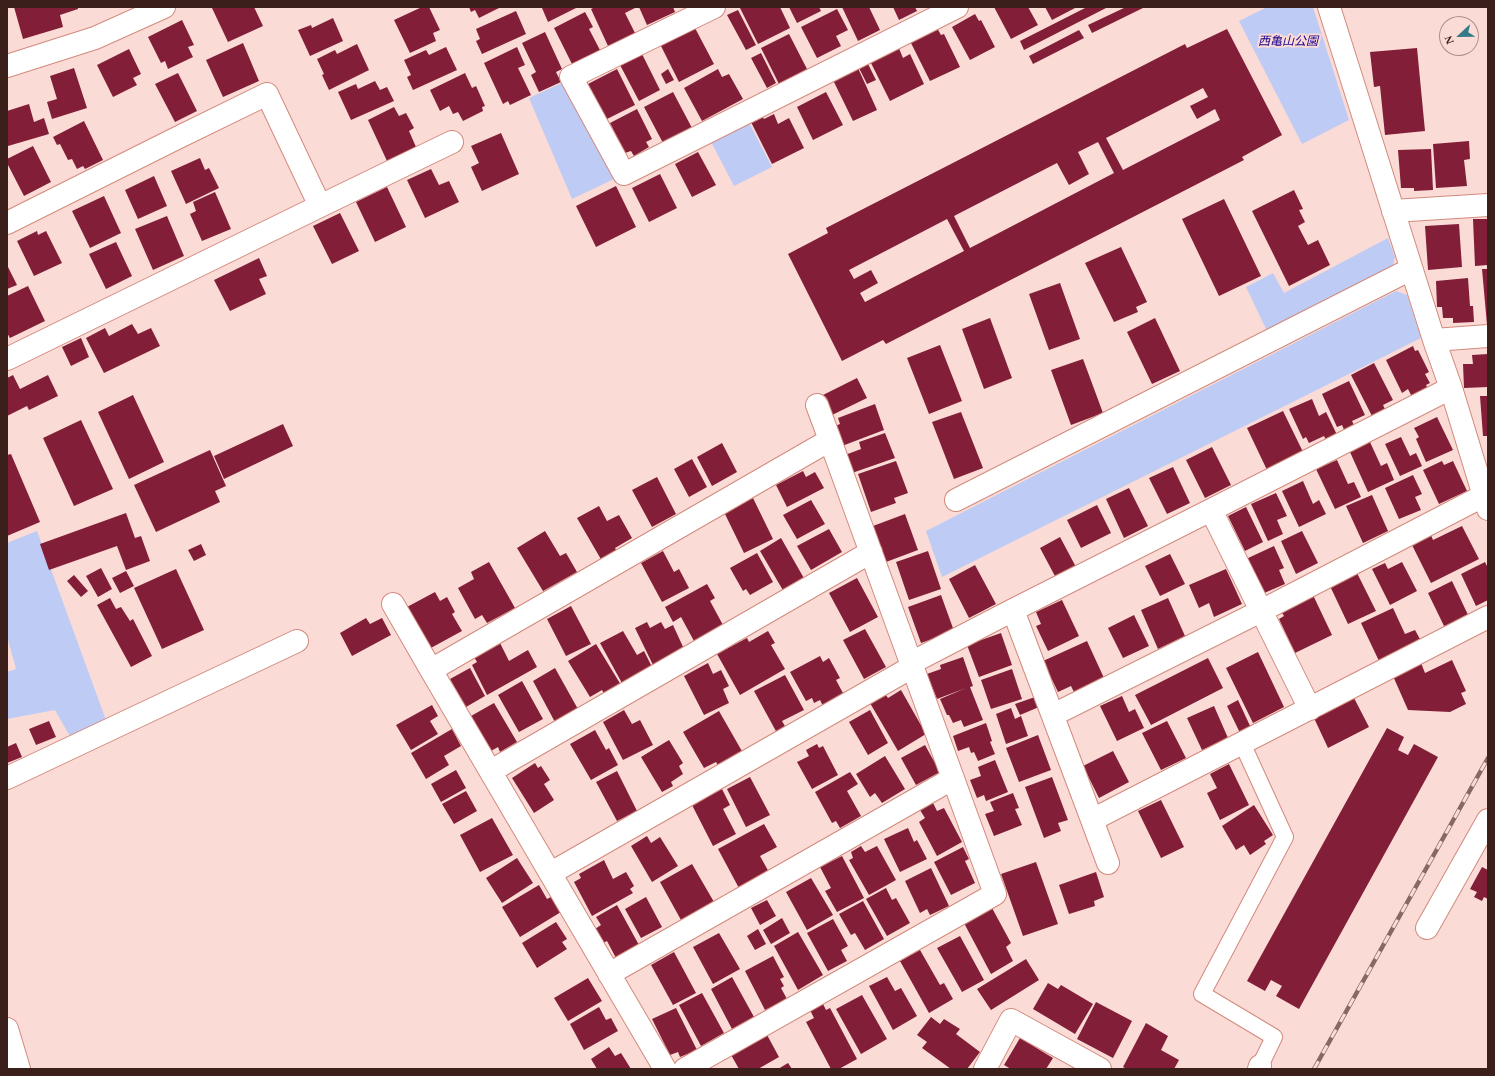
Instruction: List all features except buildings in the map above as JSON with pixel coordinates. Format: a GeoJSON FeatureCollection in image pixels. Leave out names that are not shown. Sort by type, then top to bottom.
{"type":"FeatureCollection","features":[{"type":"Feature","properties":{"kind":"street"},"geometry":{"type":"LineString","coordinates":[[7,66],[95,38],[164,7]]}},
{"type":"Feature","properties":{"kind":"street"},"geometry":{"type":"LineString","coordinates":[[714,7],[571,77],[624,174],[946,10]]}},
{"type":"Feature","properties":{"kind":"street"},"geometry":{"type":"LineString","coordinates":[[1053,715],[1261,611],[1486,502],[1482,468],[1434,340],[1329,7]]}},
{"type":"Feature","properties":{"kind":"street"},"geometry":{"type":"LineString","coordinates":[[7,223],[267,94],[320,206]]}},
{"type":"Feature","properties":{"kind":"street"},"geometry":{"type":"LineString","coordinates":[[7,359],[452,142]]}},
{"type":"Feature","properties":{"kind":"street"},"geometry":{"type":"LineString","coordinates":[[1393,211],[1488,205]]}},
{"type":"Feature","properties":{"kind":"street"},"geometry":{"type":"LineString","coordinates":[[956,500],[1411,269]]}},
{"type":"Feature","properties":{"kind":"street"},"geometry":{"type":"LineString","coordinates":[[1434,340],[1488,336]]}},
{"type":"Feature","properties":{"kind":"street"},"geometry":{"type":"LineString","coordinates":[[551,873],[911,665],[1014,610],[1451,388]]}},
{"type":"Feature","properties":{"kind":"street"},"geometry":{"type":"LineString","coordinates":[[685,1069],[995,894],[911,665],[872,552],[817,405]]}},
{"type":"Feature","properties":{"kind":"street"},"geometry":{"type":"LineString","coordinates":[[431,670],[830,440]]}},
{"type":"Feature","properties":{"kind":"street"},"geometry":{"type":"LineString","coordinates":[[1211,510],[1310,709]]}},
{"type":"Feature","properties":{"kind":"street"},"geometry":{"type":"LineString","coordinates":[[491,771],[872,552]]}},
{"type":"Feature","properties":{"kind":"street"},"geometry":{"type":"LineString","coordinates":[[393,604],[665,1069]]}},
{"type":"Feature","properties":{"kind":"street"},"geometry":{"type":"LineString","coordinates":[[1014,610],[1108,863]]}},
{"type":"Feature","properties":{"kind":"street"},"geometry":{"type":"LineString","coordinates":[[1092,820],[1488,617]]}},
{"type":"Feature","properties":{"kind":"street"},"geometry":{"type":"LineString","coordinates":[[7,778],[297,641]]}},
{"type":"Feature","properties":{"kind":"street"},"geometry":{"type":"LineString","coordinates":[[609,974],[952,779]]}},
{"type":"Feature","properties":{"kind":"street"},"geometry":{"type":"LineString","coordinates":[[1427,928],[1488,820]]}},
{"type":"Feature","properties":{"kind":"street"},"geometry":{"type":"LineString","coordinates":[[985,1069],[1011,1020],[1100,1069]]}},
{"type":"Feature","properties":{"kind":"street"},"geometry":{"type":"LineString","coordinates":[[7,1029],[19,1069]]}},
{"type":"Feature","properties":{"kind":"lane"},"geometry":{"type":"LineString","coordinates":[[1242,743],[1286,837],[1202,994],[1274,1038],[1259,1067]]}},
{"type":"Feature","properties":{"kind":"green space","name":"西亀山公園"},"geometry":{"type":"Polygon","coordinates":[[[1267,7],[1313,7],[1349,120],[1302,144],[1239,21],[1267,7]]]}},
{"type":"Feature","properties":{"kind":"green space"},"geometry":{"type":"Polygon","coordinates":[[[566,81],[616,178],[572,199],[529,98],[566,81]]]}},
{"type":"Feature","properties":{"kind":"green space"},"geometry":{"type":"Polygon","coordinates":[[[747,119],[772,167],[734,186],[709,138],[747,119]]]}},
{"type":"Feature","properties":{"kind":"green space"},"geometry":{"type":"Polygon","coordinates":[[[1388,238],[1395,257],[1392,268],[1267,331],[1246,287],[1273,273],[1284,293],[1388,238]]]}},
{"type":"Feature","properties":{"kind":"green space"},"geometry":{"type":"Polygon","coordinates":[[[1396,291],[1407,295],[1421,338],[942,577],[926,531],[1396,291]]]}},
{"type":"Feature","properties":{"kind":"green space"},"geometry":{"type":"Polygon","coordinates":[[[37,531],[107,723],[72,740],[55,710],[7,719],[7,672],[16,669],[7,636],[7,543],[37,531]]]}},
{"type":"Feature","properties":{"kind":"railway"},"geometry":{"type":"LineString","coordinates":[[1314,1069],[1488,758]]}}]}
